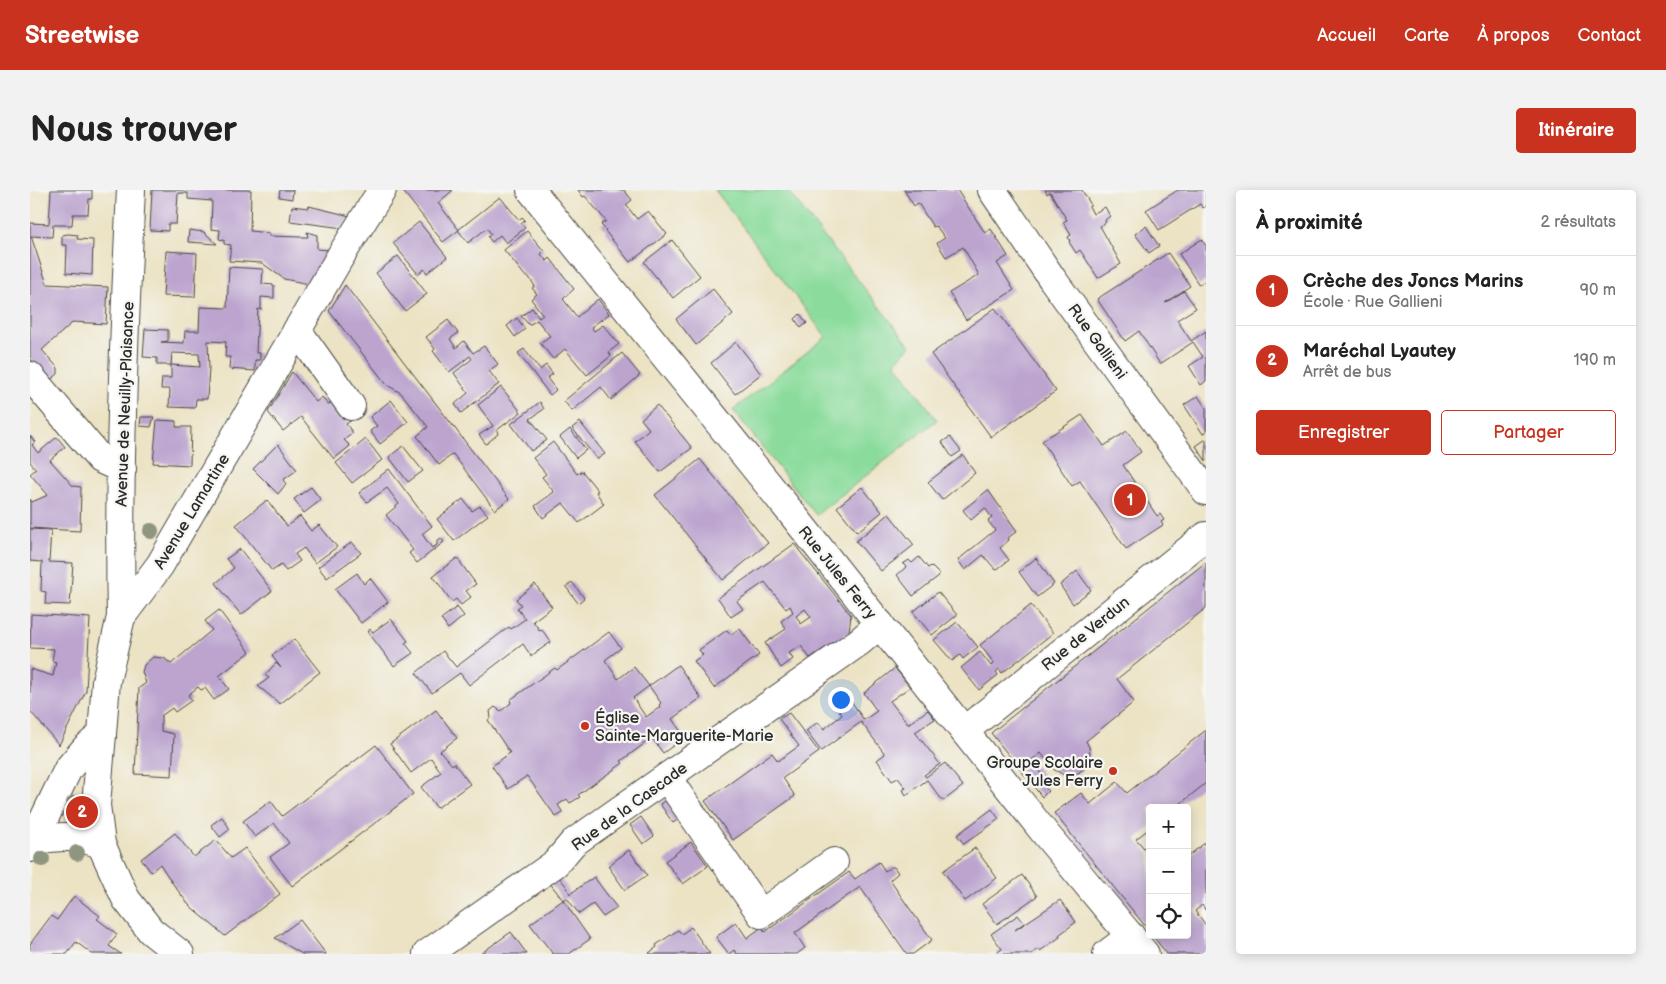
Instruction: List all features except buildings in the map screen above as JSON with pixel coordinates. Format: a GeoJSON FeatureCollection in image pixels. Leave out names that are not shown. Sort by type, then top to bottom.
{"type":"FeatureCollection","features":[{"type":"Feature","properties":{"kind":"street","name":"Avenue de Neuilly-Plaisance"},"geometry":{"type":"LineString","coordinates":[[122,617],[120,549],[122,406],[132,190]]}},
{"type":"Feature","properties":{"kind":"street","name":"Avenue Lamartine"},"geometry":{"type":"LineString","coordinates":[[180,954],[151,931],[126,899],[101,844],[96,805],[106,681],[122,617],[160,565],[382,190]]}},
{"type":"Feature","properties":{"kind":"street","name":"Rue Jules Ferry"},"geometry":{"type":"LineString","coordinates":[[531,190],[880,624],[1044,832],[1138,945]]}},
{"type":"Feature","properties":{"kind":"street","name":"Rue Gallieni"},"geometry":{"type":"LineString","coordinates":[[992,190],[1053,280],[1206,490]]}},
{"type":"Feature","properties":{"kind":"street"},"geometry":{"type":"LineString","coordinates":[[298,330],[351,406]]}},
{"type":"Feature","properties":{"kind":"street"},"geometry":{"type":"LineString","coordinates":[[30,376],[100,458],[122,469]]}},
{"type":"Feature","properties":{"kind":"street","name":"Rue de Verdun"},"geometry":{"type":"LineString","coordinates":[[964,731],[1206,536]]}},
{"type":"Feature","properties":{"kind":"street","name":"Rue de la Cascade"},"geometry":{"type":"LineString","coordinates":[[427,954],[556,864],[573,843],[859,642],[880,624]]}},
{"type":"Feature","properties":{"kind":"street"},"geometry":{"type":"LineString","coordinates":[[32,844],[68,769],[85,749],[102,734]]}},
{"type":"Feature","properties":{"kind":"street"},"geometry":{"type":"LineString","coordinates":[[666,778],[761,914],[834,862]]}},
{"type":"Feature","properties":{"kind":"street"},"geometry":{"type":"LineString","coordinates":[[32,844],[63,836],[86,839],[101,844]]}},
{"type":"Feature","properties":{"kind":"street"},"geometry":{"type":"LineString","coordinates":[[1107,954],[1138,945]]}},
{"type":"Feature","properties":{"kind":"green space"},"geometry":{"type":"Polygon","coordinates":[[[715,190],[787,190],[910,346],[895,363],[937,420],[816,515],[733,410],[826,337],[715,190]]]}},
{"type":"Feature","properties":{"kind":"place","name":"Crèche des Joncs Marins"},"geometry":{"type":"Point","coordinates":[1130,500]}},
{"type":"Feature","properties":{"kind":"place","name":"Église Sainte-Marguerite-Marie"},"geometry":{"type":"Point","coordinates":[585,726]}},
{"type":"Feature","properties":{"kind":"place","name":"Groupe Scolaire Jules Ferry"},"geometry":{"type":"Point","coordinates":[1113,771]}},
{"type":"Feature","properties":{"kind":"place","name":"Maréchal Lyautey"},"geometry":{"type":"Point","coordinates":[82,812]}}]}
